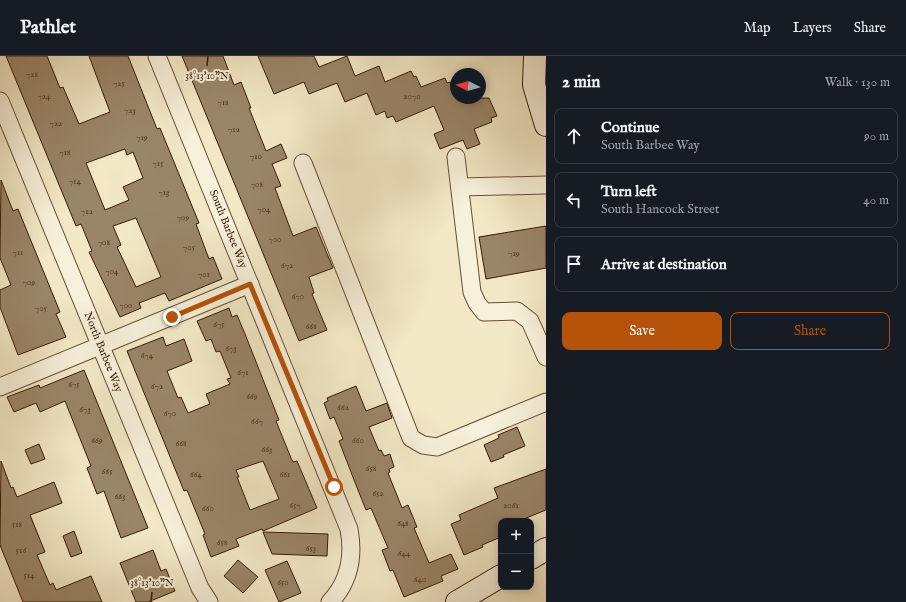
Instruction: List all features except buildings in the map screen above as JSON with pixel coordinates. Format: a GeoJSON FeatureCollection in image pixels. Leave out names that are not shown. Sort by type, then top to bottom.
{"type":"FeatureCollection","features":[{"type":"Feature","properties":{"kind":"main road"},"geometry":{"type":"LineString","coordinates":[[535,57],[534,85],[546,125]]}},
{"type":"Feature","properties":{"kind":"main road"},"geometry":{"type":"LineString","coordinates":[[534,556],[546,550]]}},
{"type":"Feature","properties":{"kind":"main road"},"geometry":{"type":"LineString","coordinates":[[457,602],[498,578]]}},
{"type":"Feature","properties":{"kind":"street","name":"South Barbee Way"},"geometry":{"type":"LineString","coordinates":[[157,56],[349,529],[352,542],[351,562],[347,575],[339,591],[330,602]]}},
{"type":"Feature","properties":{"kind":"street","name":"North Barbee Way"},"geometry":{"type":"LineString","coordinates":[[0,101],[200,588],[209,602]]}},
{"type":"Feature","properties":{"kind":"street"},"geometry":{"type":"LineString","coordinates":[[456,157],[472,292],[477,304],[484,312],[517,311],[530,321],[546,357]]}},
{"type":"Feature","properties":{"kind":"street"},"geometry":{"type":"LineString","coordinates":[[303,163],[411,438],[423,445],[437,446],[546,402]]}},
{"type":"Feature","properties":{"kind":"street"},"geometry":{"type":"LineString","coordinates":[[460,187],[546,185]]}},
{"type":"Feature","properties":{"kind":"street"},"geometry":{"type":"LineString","coordinates":[[0,387],[250,284]]}},
{"type":"Feature","properties":{"kind":"route"},"geometry":{"type":"LineString","coordinates":[[172,317],[250,284],[334,487]]}}]}
